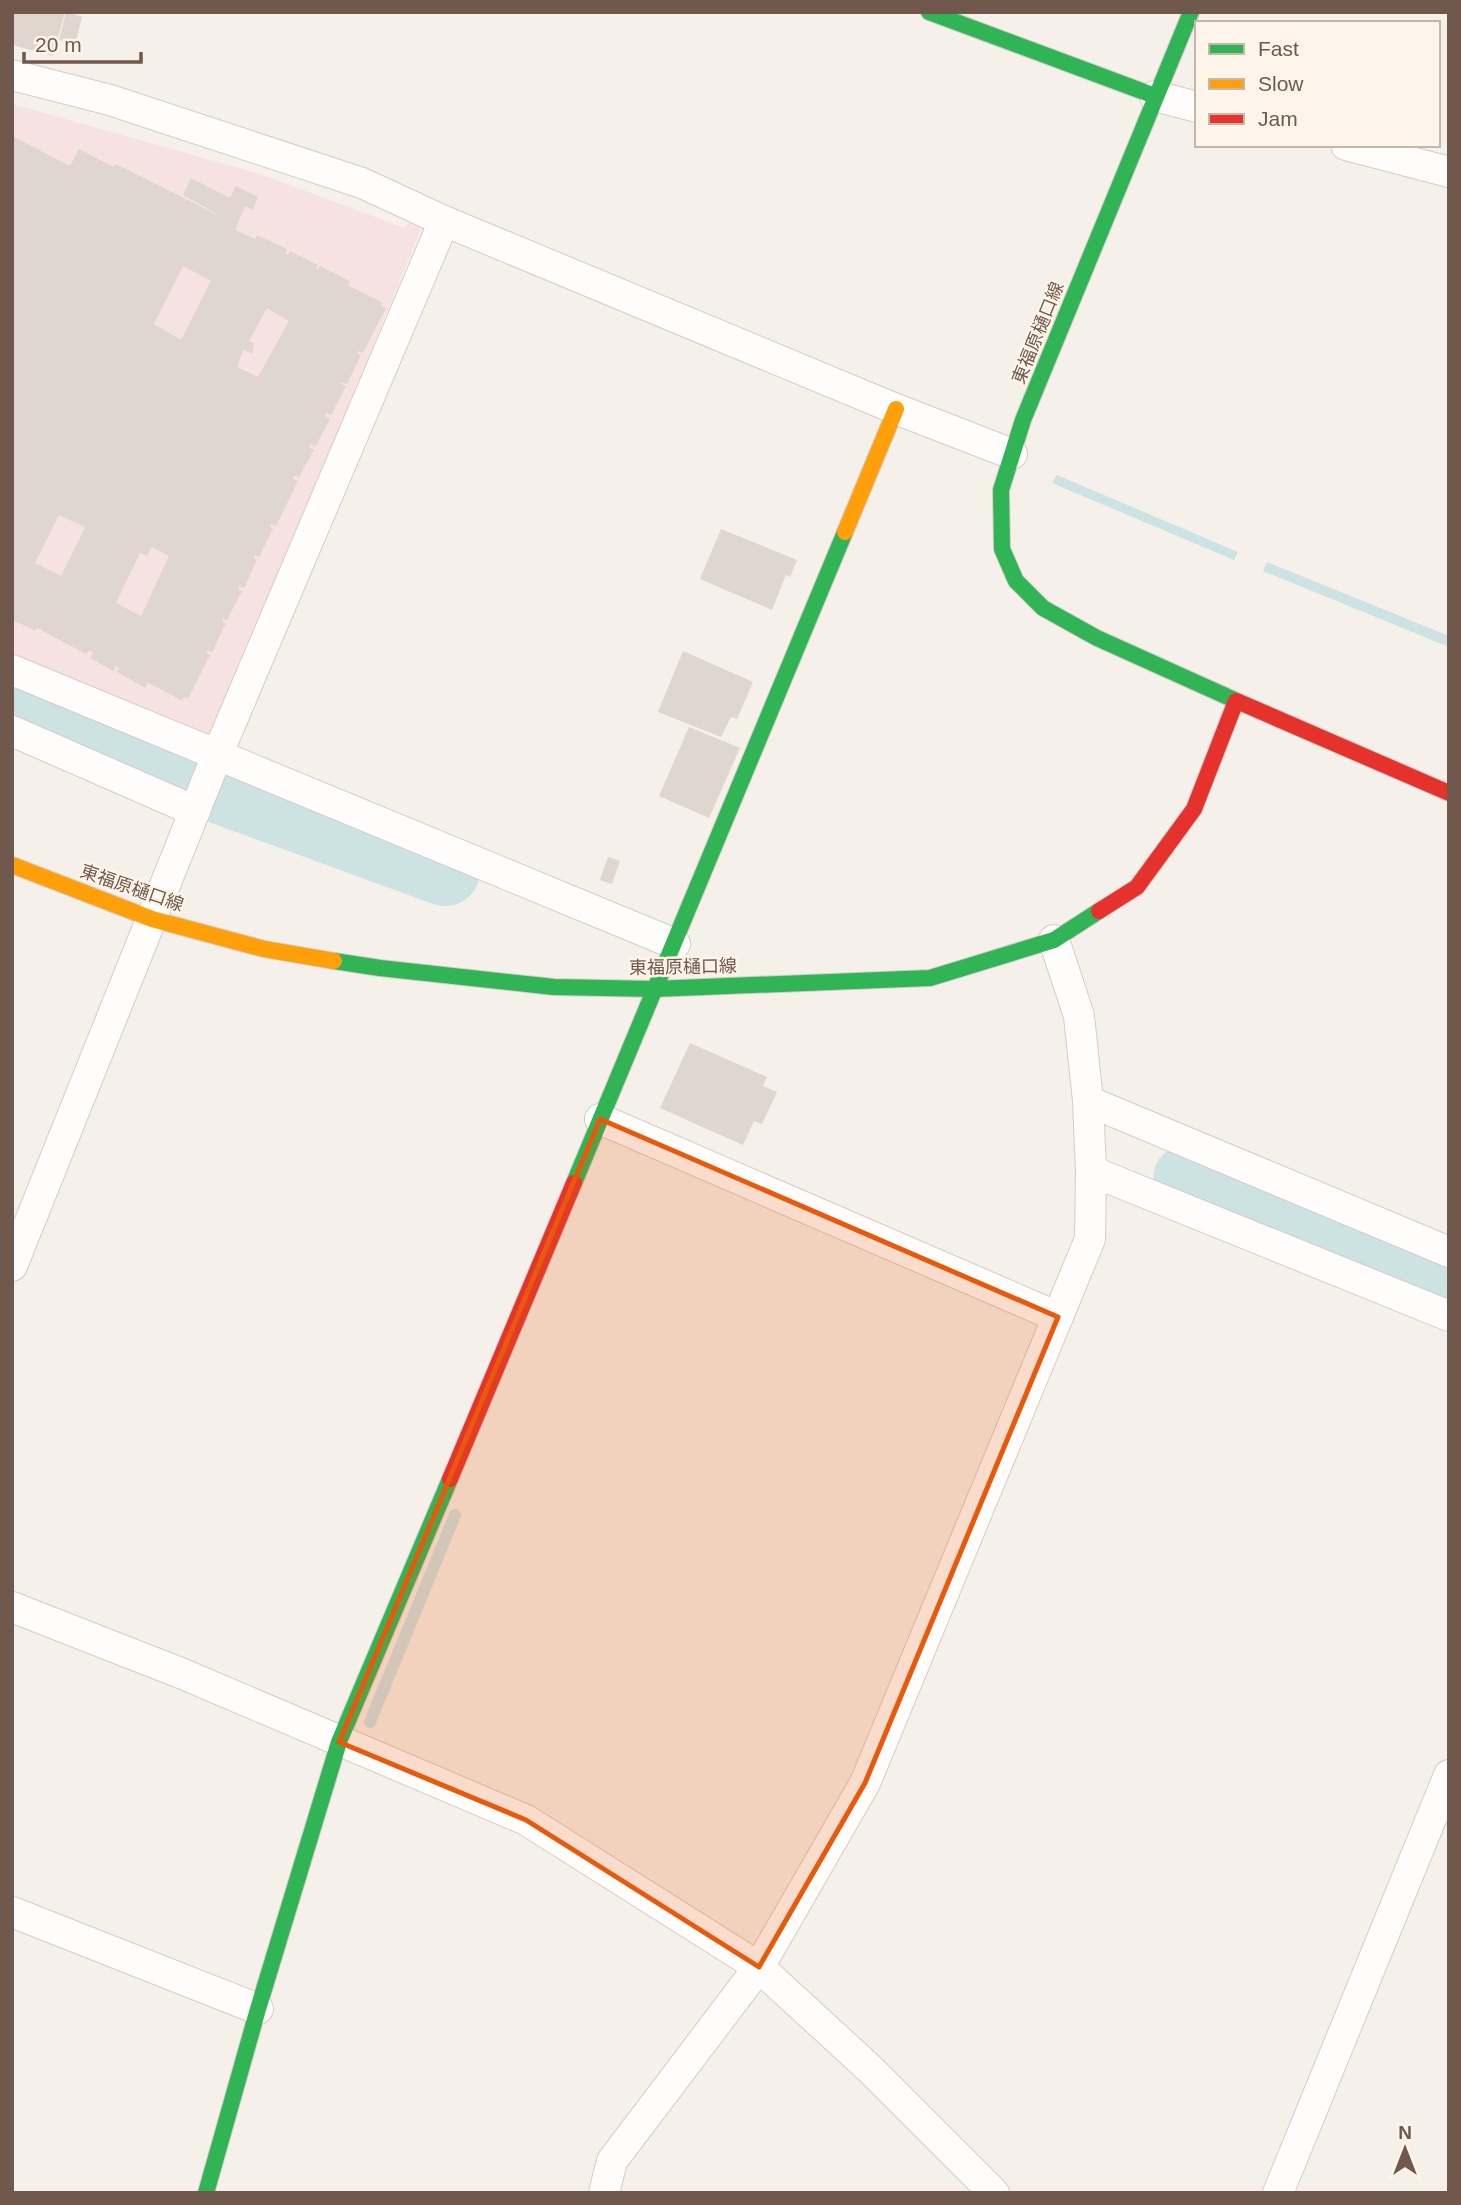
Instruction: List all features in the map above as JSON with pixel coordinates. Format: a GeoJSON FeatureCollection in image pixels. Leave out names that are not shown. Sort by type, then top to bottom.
{"type":"FeatureCollection","features":[{"type":"Feature","properties":{"kind":"main road"},"geometry":{"type":"LineString","coordinates":[[929,12],[1155,96]]}},
{"type":"Feature","properties":{"kind":"main road","name":"東福原樋口線"},"geometry":{"type":"LineString","coordinates":[[1191,12],[1023,420],[1001,490],[1002,549],[1016,581],[1043,608],[1097,638],[1449,793]]}},
{"type":"Feature","properties":{"kind":"main road"},"geometry":{"type":"LineString","coordinates":[[206,2193],[258,2009],[339,1742],[675,944],[896,409]]}},
{"type":"Feature","properties":{"kind":"main road","name":"東福原樋口線"},"geometry":{"type":"LineString","coordinates":[[12,865],[152,919],[264,949],[380,968],[554,987],[654,989],[930,978],[1054,940],[1137,887],[1194,809],[1236,701]]}},
{"type":"Feature","properties":{"kind":"street"},"geometry":{"type":"LineString","coordinates":[[12,75],[110,100],[362,183],[444,221],[896,409],[1012,454]]}},
{"type":"Feature","properties":{"kind":"street"},"geometry":{"type":"LineString","coordinates":[[1155,96],[1195,106]]}},
{"type":"Feature","properties":{"kind":"street"},"geometry":{"type":"LineString","coordinates":[[1354,147],[1449,172]]}},
{"type":"Feature","properties":{"kind":"street"},"geometry":{"type":"LineString","coordinates":[[12,1266],[216,757],[444,221]]}},
{"type":"Feature","properties":{"kind":"street"},"geometry":{"type":"LineString","coordinates":[[12,670],[216,757],[675,944]]}},
{"type":"Feature","properties":{"kind":"street"},"geometry":{"type":"LineString","coordinates":[[12,731],[197,807]]}},
{"type":"Feature","properties":{"kind":"street"},"geometry":{"type":"LineString","coordinates":[[604,2193],[612,2161],[759,1967],[865,1783],[1090,1239],[1088,1101],[1079,1016],[1054,940]]}},
{"type":"Feature","properties":{"kind":"street"},"geometry":{"type":"LineString","coordinates":[[1088,1101],[1449,1252]]}},
{"type":"Feature","properties":{"kind":"street"},"geometry":{"type":"LineString","coordinates":[[600,1119],[1058,1317]]}},
{"type":"Feature","properties":{"kind":"street"},"geometry":{"type":"LineString","coordinates":[[1091,1171],[1449,1317]]}},
{"type":"Feature","properties":{"kind":"street"},"geometry":{"type":"LineString","coordinates":[[12,1607],[183,1674],[526,1820],[759,1967],[870,2069],[994,2193]]}},
{"type":"Feature","properties":{"kind":"street"},"geometry":{"type":"LineString","coordinates":[[1278,2193],[1449,1775]]}},
{"type":"Feature","properties":{"kind":"street"},"geometry":{"type":"LineString","coordinates":[[12,1912],[258,2009]]}},
{"type":"Feature","properties":{"kind":"highlighted area"},"geometry":{"type":"Polygon","coordinates":[[[600,1119],[1058,1317],[865,1783],[759,1967],[526,1820],[339,1742],[600,1119]]]}},
{"type":"Feature","properties":{"kind":"shaded area"},"geometry":{"type":"Polygon","coordinates":[[[12,104],[257,173],[405,228],[409,222],[421,228],[249,653],[216,730],[204,735],[12,656],[12,104]]]}},
{"type":"Feature","properties":{"kind":"shaded area"},"geometry":{"type":"Polygon","coordinates":[[[1057,475],[1238,552],[1234,560],[1052,483],[1057,475]]]}},
{"type":"Feature","properties":{"kind":"shaded area"},"geometry":{"type":"Polygon","coordinates":[[[1267,562],[1449,636],[1449,647],[1263,571],[1267,562]]]}},
{"type":"Feature","properties":{"kind":"building"},"geometry":{"type":"Polygon","coordinates":[[[12,12],[65,12],[53,56],[12,45],[12,12]]]}},
{"type":"Feature","properties":{"kind":"building"},"geometry":{"type":"Polygon","coordinates":[[[66,12],[82,17],[75,45],[59,40],[66,12]]]}},
{"type":"Feature","properties":{"kind":"building"},"geometry":{"type":"Polygon","coordinates":[[[12,136],[70,166],[79,149],[114,167],[116,164],[224,218],[183,195],[191,178],[230,198],[236,186],[258,197],[253,210],[245,206],[235,230],[255,239],[257,235],[287,249],[285,253],[288,255],[290,251],[318,265],[318,270],[320,266],[350,281],[348,285],[383,303],[381,306],[386,308],[363,353],[358,351],[361,355],[347,384],[341,382],[346,386],[331,415],[327,413],[325,416],[330,419],[315,447],[311,444],[309,447],[314,450],[299,477],[294,476],[293,479],[298,481],[276,526],[271,524],[273,529],[259,557],[255,555],[257,560],[244,588],[239,586],[238,589],[242,591],[227,620],[223,618],[222,621],[226,623],[212,652],[206,652],[210,655],[188,699],[184,697],[182,701],[147,682],[146,688],[117,672],[119,668],[116,666],[113,671],[90,658],[93,652],[86,654],[37,628],[36,631],[12,620],[12,136]],[[183,266],[154,324],[181,340],[211,281],[183,266]],[[267,308],[249,341],[254,343],[252,354],[244,349],[237,367],[258,377],[289,321],[267,308]],[[59,515],[35,563],[61,576],[85,527],[59,515]],[[152,547],[147,556],[140,553],[116,603],[141,616],[169,556],[152,547]]]}},
{"type":"Feature","properties":{"kind":"building"},"geometry":{"type":"Polygon","coordinates":[[[721,529],[797,560],[790,577],[786,575],[772,610],[700,579],[721,529]]]}},
{"type":"Feature","properties":{"kind":"building"},"geometry":{"type":"Polygon","coordinates":[[[683,651],[753,682],[737,719],[731,717],[721,737],[658,712],[683,651]]]}},
{"type":"Feature","properties":{"kind":"building"},"geometry":{"type":"Polygon","coordinates":[[[689,727],[740,748],[709,818],[659,796],[689,727]]]}},
{"type":"Feature","properties":{"kind":"building"},"geometry":{"type":"Polygon","coordinates":[[[608,857],[620,861],[612,884],[600,880],[608,857]]]}},
{"type":"Feature","properties":{"kind":"building"},"geometry":{"type":"Polygon","coordinates":[[[690,1043],[767,1077],[763,1086],[777,1092],[762,1124],[754,1121],[743,1145],[660,1108],[690,1043]]]}},
{"type":"Feature","properties":{"kind":"waterway"},"geometry":{"type":"LineString","coordinates":[[12,704],[160,767],[445,871]]}},
{"type":"Feature","properties":{"kind":"waterway"},"geometry":{"type":"LineString","coordinates":[[1188,1179],[1449,1288]]}},
{"type":"Feature","properties":{"kind":"waterway"},"geometry":{"type":"LineString","coordinates":[[370,1722],[455,1515]]}},
{"type":"Feature","properties":{"kind":"traffic: fast"},"geometry":{"type":"LineString","coordinates":[[929,12],[1155,96]]}},
{"type":"Feature","properties":{"kind":"traffic: fast"},"geometry":{"type":"LineString","coordinates":[[1191,12],[1023,420],[1001,490],[1002,549],[1016,581],[1043,608],[1097,638],[1239,702]]}},
{"type":"Feature","properties":{"kind":"traffic: fast"},"geometry":{"type":"LineString","coordinates":[[574,1183],[845,532]]}},
{"type":"Feature","properties":{"kind":"traffic: fast"},"geometry":{"type":"LineString","coordinates":[[334,961],[554,987],[654,989],[930,978],[1054,940],[1099,911]]}},
{"type":"Feature","properties":{"kind":"traffic: fast"},"geometry":{"type":"LineString","coordinates":[[206,2193],[258,2009],[339,1742],[450,1479]]}},
{"type":"Feature","properties":{"kind":"traffic: slow"},"geometry":{"type":"LineString","coordinates":[[845,532],[896,409]]}},
{"type":"Feature","properties":{"kind":"traffic: slow"},"geometry":{"type":"LineString","coordinates":[[12,865],[152,919],[264,949],[334,961]]}},
{"type":"Feature","properties":{"kind":"traffic: jam"},"geometry":{"type":"LineString","coordinates":[[1099,911],[1137,887],[1194,809],[1236,701]]}},
{"type":"Feature","properties":{"kind":"traffic: jam"},"geometry":{"type":"LineString","coordinates":[[1239,702],[1449,793]]}},
{"type":"Feature","properties":{"kind":"traffic: jam"},"geometry":{"type":"LineString","coordinates":[[450,1479],[574,1183]]}}]}
